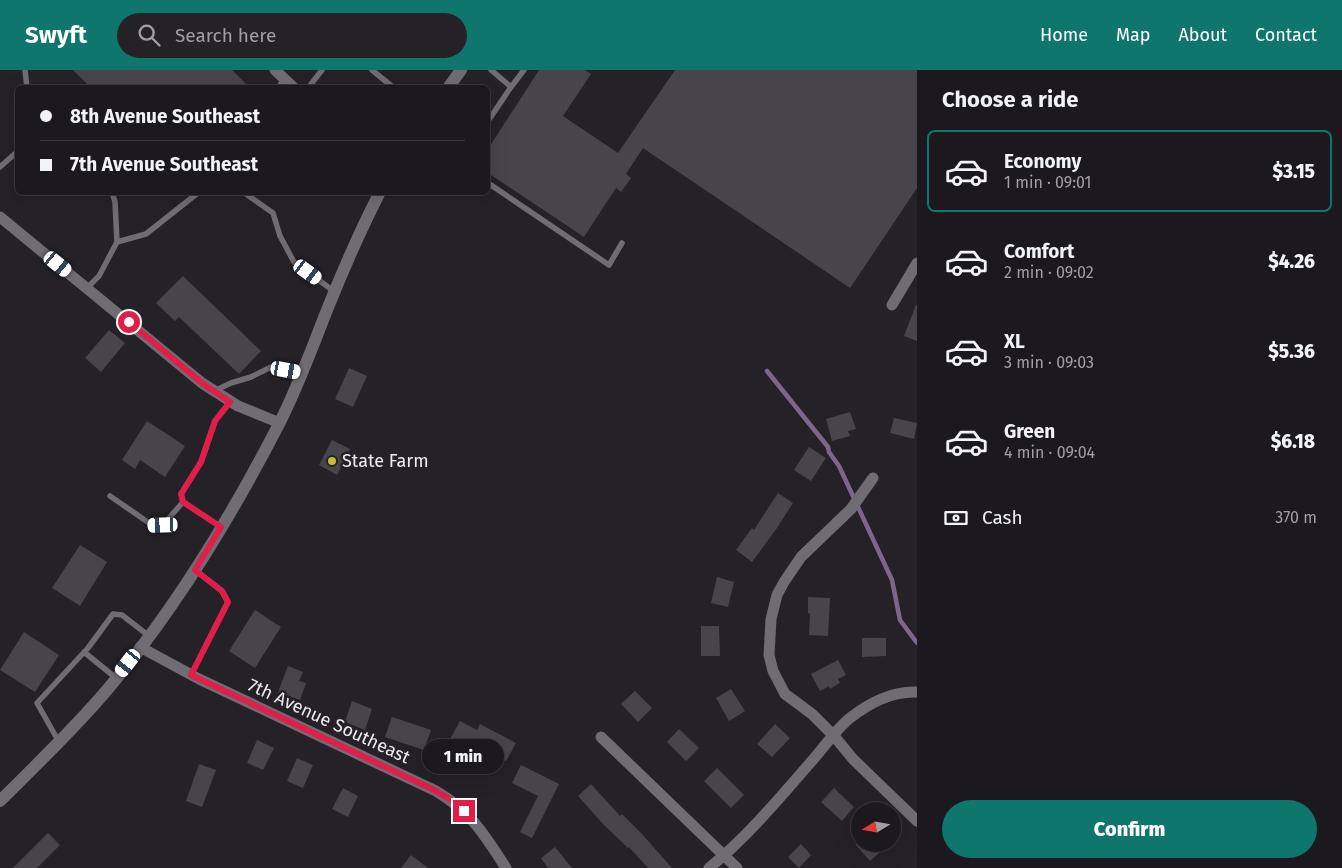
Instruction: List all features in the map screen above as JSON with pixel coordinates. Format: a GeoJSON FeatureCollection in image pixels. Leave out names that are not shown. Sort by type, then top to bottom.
{"type":"FeatureCollection","features":[{"type":"Feature","properties":{"kind":"main road"},"geometry":{"type":"LineString","coordinates":[[450,85],[462,70]]}},
{"type":"Feature","properties":{"kind":"main road"},"geometry":{"type":"LineString","coordinates":[[0,801],[59,742],[116,678],[149,636],[195,570],[280,423],[335,292],[379,195]]}},
{"type":"Feature","properties":{"kind":"street"},"geometry":{"type":"LineString","coordinates":[[275,70],[281,83]]}},
{"type":"Feature","properties":{"kind":"street"},"geometry":{"type":"LineString","coordinates":[[0,217],[214,392],[230,402],[280,423]]}},
{"type":"Feature","properties":{"kind":"street"},"geometry":{"type":"LineString","coordinates":[[892,305],[917,263]]}},
{"type":"Feature","properties":{"kind":"street"},"geometry":{"type":"LineString","coordinates":[[873,478],[851,510],[812,546],[792,569],[777,595],[771,619],[769,655],[779,685],[785,694],[812,714],[853,759],[917,821]]}},
{"type":"Feature","properties":{"kind":"street","name":"7th Avenue Southeast"},"geometry":{"type":"LineString","coordinates":[[140,647],[191,675],[451,800],[481,830],[506,868]]}},
{"type":"Feature","properties":{"kind":"street"},"geometry":{"type":"LineString","coordinates":[[709,868],[724,856],[777,800],[849,719],[874,702],[899,694],[917,692]]}},
{"type":"Feature","properties":{"kind":"street"},"geometry":{"type":"LineString","coordinates":[[600,737],[737,868]]}},
{"type":"Feature","properties":{"kind":"lane"},"geometry":{"type":"LineString","coordinates":[[25,70],[27,85]]}},
{"type":"Feature","properties":{"kind":"lane"},"geometry":{"type":"LineString","coordinates":[[310,85],[322,70]]}},
{"type":"Feature","properties":{"kind":"lane"},"geometry":{"type":"LineString","coordinates":[[372,70],[390,85]]}},
{"type":"Feature","properties":{"kind":"lane"},"geometry":{"type":"LineString","coordinates":[[491,70],[511,87]]}},
{"type":"Feature","properties":{"kind":"lane"},"geometry":{"type":"LineString","coordinates":[[490,118],[524,70]]}},
{"type":"Feature","properties":{"kind":"lane"},"geometry":{"type":"LineString","coordinates":[[0,167],[15,154]]}},
{"type":"Feature","properties":{"kind":"lane"},"geometry":{"type":"LineString","coordinates":[[490,184],[609,265],[622,243]]}},
{"type":"Feature","properties":{"kind":"lane"},"geometry":{"type":"LineString","coordinates":[[87,288],[99,276],[117,242],[113,195]]}},
{"type":"Feature","properties":{"kind":"lane"},"geometry":{"type":"LineString","coordinates":[[117,242],[146,234],[196,195]]}},
{"type":"Feature","properties":{"kind":"lane"},"geometry":{"type":"LineString","coordinates":[[247,195],[273,213],[280,236],[294,262],[335,292]]}},
{"type":"Feature","properties":{"kind":"lane"},"geometry":{"type":"LineString","coordinates":[[214,392],[230,383],[251,377],[271,367],[302,373]]}},
{"type":"Feature","properties":{"kind":"lane"},"geometry":{"type":"LineString","coordinates":[[221,527],[183,502],[181,494],[201,462],[215,421],[230,402]]}},
{"type":"Feature","properties":{"kind":"lane"},"geometry":{"type":"LineString","coordinates":[[110,496],[152,525],[163,525],[183,502]]}},
{"type":"Feature","properties":{"kind":"lane"},"geometry":{"type":"LineString","coordinates":[[191,675],[228,602],[222,591],[195,570]]}},
{"type":"Feature","properties":{"kind":"lane"},"geometry":{"type":"LineString","coordinates":[[59,742],[37,703],[84,652],[114,614],[122,615],[149,636]]}},
{"type":"Feature","properties":{"kind":"lane"},"geometry":{"type":"LineString","coordinates":[[84,652],[116,678]]}},
{"type":"Feature","properties":{"kind":"building"},"geometry":{"type":"Polygon","coordinates":[[[73,70],[232,70],[247,85],[88,85],[73,70]]]}},
{"type":"Feature","properties":{"kind":"building"},"geometry":{"type":"Polygon","coordinates":[[[539,70],[585,70],[591,74],[563,116],[618,153],[675,70],[917,70],[917,188],[850,288],[643,148],[626,174],[631,178],[621,192],[616,188],[584,237],[490,174],[490,146],[539,70]]]}},
{"type":"Feature","properties":{"kind":"building"},"geometry":{"type":"Polygon","coordinates":[[[183,276],[261,351],[239,374],[179,317],[175,321],[156,303],[183,276]]]}},
{"type":"Feature","properties":{"kind":"building"},"geometry":{"type":"Polygon","coordinates":[[[917,305],[917,341],[904,336],[917,305]]]}},
{"type":"Feature","properties":{"kind":"building"},"geometry":{"type":"Polygon","coordinates":[[[109,330],[125,343],[101,372],[85,358],[109,330]]]}},
{"type":"Feature","properties":{"kind":"building"},"geometry":{"type":"Polygon","coordinates":[[[349,368],[367,376],[353,407],[335,399],[349,368]]]}},
{"type":"Feature","properties":{"kind":"building"},"geometry":{"type":"Polygon","coordinates":[[[850,412],[856,429],[848,431],[850,436],[832,441],[826,419],[850,412]]]}},
{"type":"Feature","properties":{"kind":"building"},"geometry":{"type":"Polygon","coordinates":[[[894,418],[917,423],[914,439],[890,433],[894,418]]]}},
{"type":"Feature","properties":{"kind":"building"},"geometry":{"type":"Polygon","coordinates":[[[147,421],[185,446],[165,477],[140,460],[135,469],[122,460],[147,421]]]}},
{"type":"Feature","properties":{"kind":"building"},"geometry":{"type":"Polygon","coordinates":[[[332,440],[350,449],[337,475],[319,465],[332,440]]]}},
{"type":"Feature","properties":{"kind":"building"},"geometry":{"type":"Polygon","coordinates":[[[809,447],[826,458],[811,481],[794,470],[809,447]]]}},
{"type":"Feature","properties":{"kind":"building"},"geometry":{"type":"Polygon","coordinates":[[[778,493],[793,503],[752,562],[736,550],[752,528],[754,530],[778,493]]]}},
{"type":"Feature","properties":{"kind":"building"},"geometry":{"type":"Polygon","coordinates":[[[80,545],[107,562],[80,606],[52,588],[80,545]]]}},
{"type":"Feature","properties":{"kind":"building"},"geometry":{"type":"Polygon","coordinates":[[[717,577],[734,582],[728,607],[711,603],[717,577]]]}},
{"type":"Feature","properties":{"kind":"building"},"geometry":{"type":"Polygon","coordinates":[[[808,597],[830,598],[828,636],[809,635],[810,614],[808,613],[808,597]]]}},
{"type":"Feature","properties":{"kind":"building"},"geometry":{"type":"Polygon","coordinates":[[[255,610],[281,627],[255,668],[229,651],[255,610]]]}},
{"type":"Feature","properties":{"kind":"building"},"geometry":{"type":"Polygon","coordinates":[[[701,626],[719,626],[720,656],[701,656],[701,626]]]}},
{"type":"Feature","properties":{"kind":"building"},"geometry":{"type":"Polygon","coordinates":[[[24,632],[59,655],[35,692],[0,670],[24,632]]]}},
{"type":"Feature","properties":{"kind":"building"},"geometry":{"type":"Polygon","coordinates":[[[862,638],[886,638],[886,656],[862,657],[862,638]]]}},
{"type":"Feature","properties":{"kind":"building"},"geometry":{"type":"Polygon","coordinates":[[[838,660],[846,675],[838,679],[840,683],[830,689],[829,686],[820,691],[811,674],[838,660]]]}},
{"type":"Feature","properties":{"kind":"building"},"geometry":{"type":"Polygon","coordinates":[[[288,666],[303,672],[299,681],[306,683],[300,700],[278,692],[288,666]]]}},
{"type":"Feature","properties":{"kind":"building"},"geometry":{"type":"Polygon","coordinates":[[[731,689],[745,711],[729,721],[716,698],[731,689]]]}},
{"type":"Feature","properties":{"kind":"building"},"geometry":{"type":"Polygon","coordinates":[[[635,691],[652,708],[638,722],[621,704],[635,691]]]}},
{"type":"Feature","properties":{"kind":"building"},"geometry":{"type":"Polygon","coordinates":[[[352,701],[372,709],[365,730],[345,722],[352,701]]]}},
{"type":"Feature","properties":{"kind":"building"},"geometry":{"type":"Polygon","coordinates":[[[392,717],[431,730],[424,750],[385,737],[392,717]]]}},
{"type":"Feature","properties":{"kind":"building"},"geometry":{"type":"Polygon","coordinates":[[[460,721],[477,730],[480,724],[516,743],[506,761],[470,742],[457,767],[440,757],[460,721]]]}},
{"type":"Feature","properties":{"kind":"building"},"geometry":{"type":"Polygon","coordinates":[[[775,724],[790,738],[772,757],[757,744],[775,724]]]}},
{"type":"Feature","properties":{"kind":"building"},"geometry":{"type":"Polygon","coordinates":[[[679,729],[699,748],[686,761],[667,742],[679,729]]]}},
{"type":"Feature","properties":{"kind":"building"},"geometry":{"type":"Polygon","coordinates":[[[257,740],[274,748],[263,770],[247,763],[257,740]]]}},
{"type":"Feature","properties":{"kind":"building"},"geometry":{"type":"Polygon","coordinates":[[[297,758],[313,765],[303,788],[287,781],[297,758]]]}},
{"type":"Feature","properties":{"kind":"building"},"geometry":{"type":"Polygon","coordinates":[[[199,764],[216,770],[202,807],[186,801],[199,764]]]}},
{"type":"Feature","properties":{"kind":"building"},"geometry":{"type":"Polygon","coordinates":[[[521,765],[559,784],[532,838],[520,832],[538,796],[512,783],[521,765]]]}},
{"type":"Feature","properties":{"kind":"building"},"geometry":{"type":"Polygon","coordinates":[[[717,768],[744,795],[731,808],[704,781],[717,768]]]}},
{"type":"Feature","properties":{"kind":"building"},"geometry":{"type":"Polygon","coordinates":[[[591,784],[620,816],[622,814],[642,834],[672,868],[648,868],[629,847],[603,824],[578,796],[591,784]]]}},
{"type":"Feature","properties":{"kind":"building"},"geometry":{"type":"Polygon","coordinates":[[[343,788],[358,796],[348,817],[332,809],[343,788]]]}},
{"type":"Feature","properties":{"kind":"building"},"geometry":{"type":"Polygon","coordinates":[[[834,788],[851,804],[851,810],[842,821],[821,802],[834,788]]]}},
{"type":"Feature","properties":{"kind":"building"},"geometry":{"type":"Polygon","coordinates":[[[48,833],[60,845],[37,868],[13,868],[48,833]]]}},
{"type":"Feature","properties":{"kind":"building"},"geometry":{"type":"Polygon","coordinates":[[[801,844],[811,855],[799,868],[788,857],[801,844]]]}},
{"type":"Feature","properties":{"kind":"building"},"geometry":{"type":"Polygon","coordinates":[[[555,847],[572,868],[548,868],[541,858],[555,847]]]}},
{"type":"Feature","properties":{"kind":"building"},"geometry":{"type":"Polygon","coordinates":[[[862,852],[880,852],[870,861],[862,852]]]}},
{"type":"Feature","properties":{"kind":"building"},"geometry":{"type":"Polygon","coordinates":[[[411,855],[428,868],[401,868],[411,855]]]}},
{"type":"Feature","properties":{"kind":"waterway"},"geometry":{"type":"LineString","coordinates":[[767,371],[828,447],[829,452],[839,466],[892,580],[900,620],[917,643]]}},
{"type":"Feature","properties":{"kind":"place","name":"State Farm"},"geometry":{"type":"Point","coordinates":[332,461]}},
{"type":"Feature","properties":{"kind":"route"},"geometry":{"type":"LineString","coordinates":[[129,322],[202,383],[230,402],[215,421],[201,462],[181,494],[183,502],[221,527],[195,570],[222,591],[228,602],[191,675],[436,791],[464,811]]}}]}
